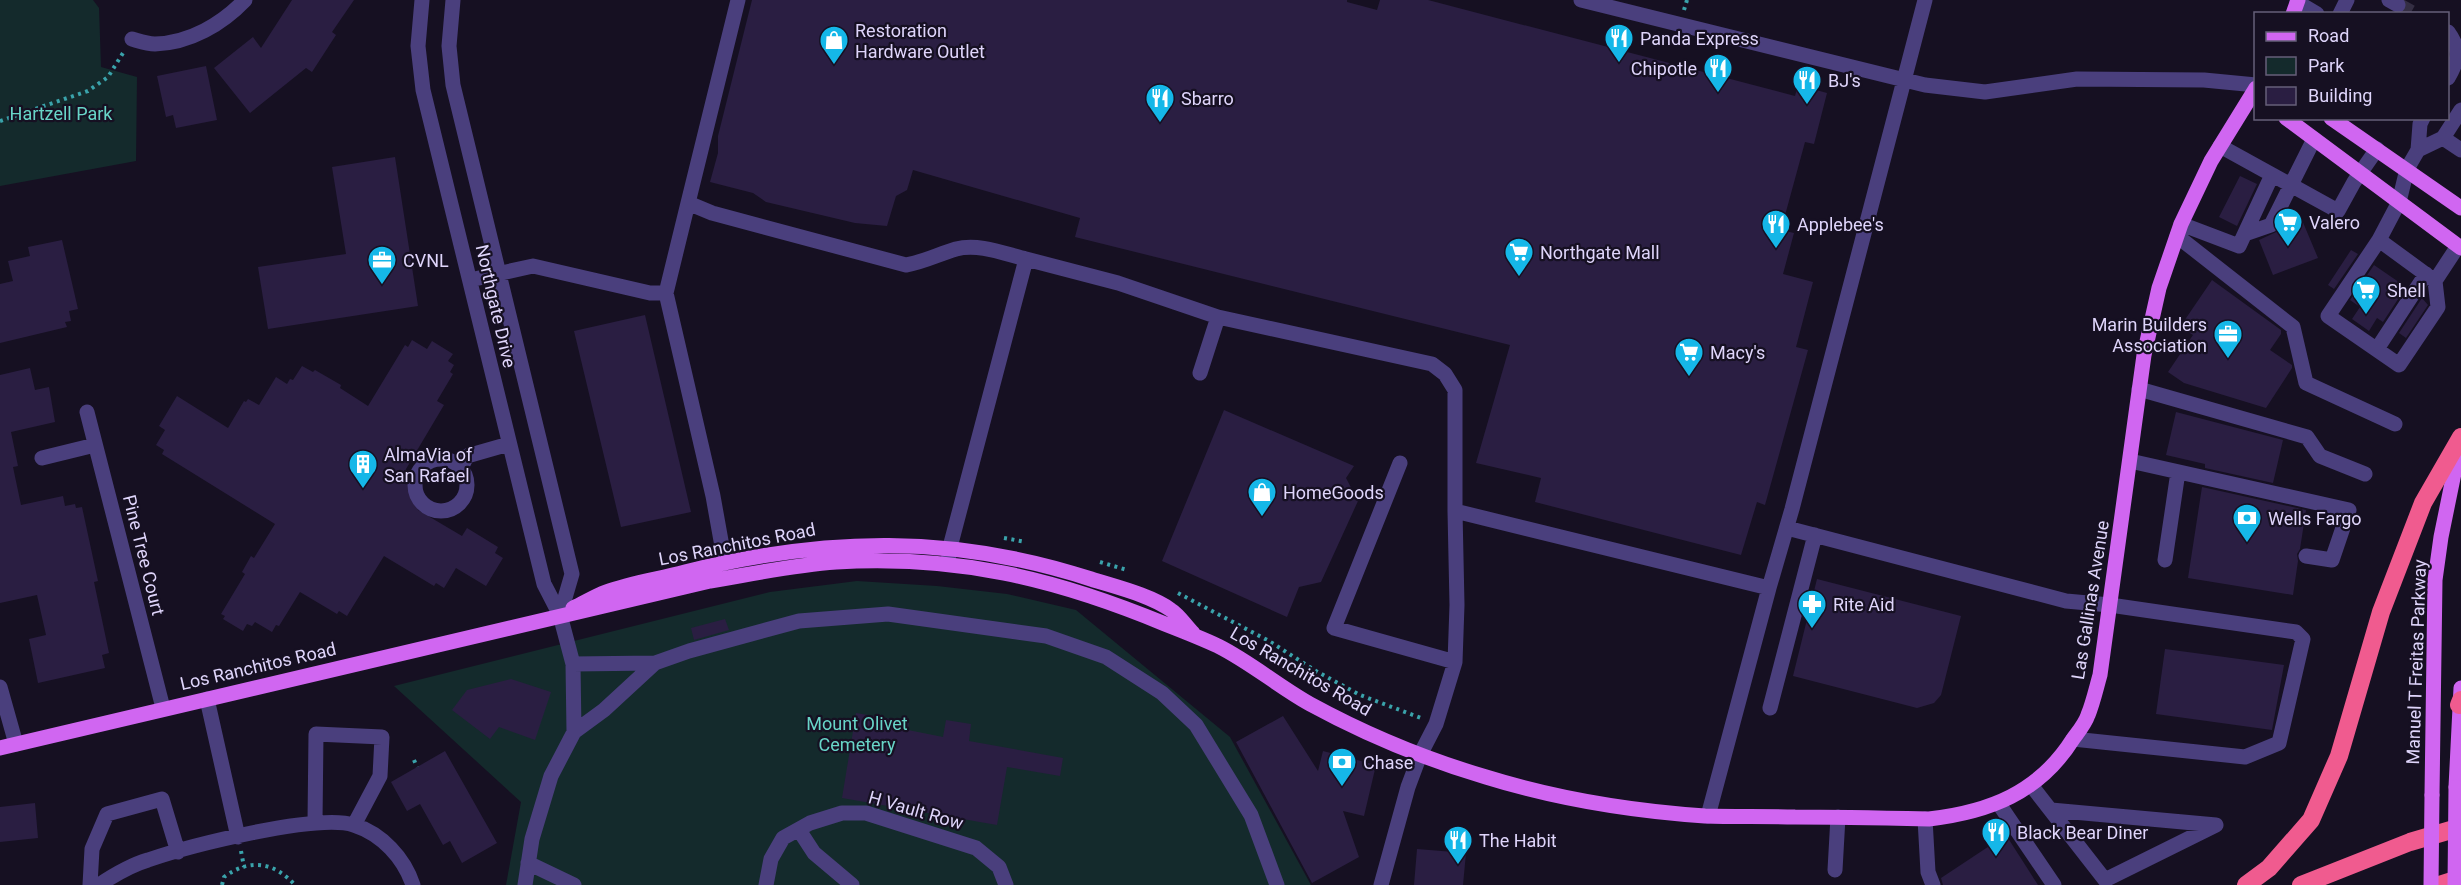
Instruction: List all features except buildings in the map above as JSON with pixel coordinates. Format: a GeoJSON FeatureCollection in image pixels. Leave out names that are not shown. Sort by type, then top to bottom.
{"type":"FeatureCollection","features":[{"type":"Feature","properties":{"kind":"highway"},"geometry":{"type":"LineString","coordinates":[[2246,885],[2269,868],[2311,820],[2339,756],[2381,612],[2422,503],[2461,439]]}},
{"type":"Feature","properties":{"kind":"highway"},"geometry":{"type":"LineString","coordinates":[[2301,885],[2410,842],[2461,827]]}},
{"type":"Feature","properties":{"kind":"highway"},"geometry":{"type":"LineString","coordinates":[[2439,885],[2461,878]]}},
{"type":"Feature","properties":{"kind":"main road","name":"Las Gallinas Avenue"},"geometry":{"type":"LineString","coordinates":[[1420,755],[1486,777],[1553,795],[1649,811],[1708,816],[1925,819],[1964,815],[1999,804],[2031,785],[2063,756],[2087,717],[2100,675],[2144,355],[2159,288],[2179,230],[2220,146],[2254,89]]}},
{"type":"Feature","properties":{"kind":"main road"},"geometry":{"type":"LineString","coordinates":[[2289,120],[2460,248]]}},
{"type":"Feature","properties":{"kind":"main road"},"geometry":{"type":"LineString","coordinates":[[2334,120],[2461,208]]}},
{"type":"Feature","properties":{"kind":"main road","name":"Manuel T Freitas Parkway"},"geometry":{"type":"LineString","coordinates":[[2431,885],[2435,580],[2441,537],[2461,439]]}},
{"type":"Feature","properties":{"kind":"main road","name":"Los Ranchitos Road"},"geometry":{"type":"LineString","coordinates":[[560,615],[605,592],[725,563],[775,553],[834,547],[892,545],[949,555],[1058,585],[1130,608],[1222,648],[1308,703],[1353,726],[1420,755]]}},
{"type":"Feature","properties":{"kind":"main road","name":"Los Ranchitos Road"},"geometry":{"type":"LineString","coordinates":[[0,748],[711,581],[834,562],[949,555]]}},
{"type":"Feature","properties":{"kind":"main road"},"geometry":{"type":"LineString","coordinates":[[2455,885],[2460,698]]}},
{"type":"Feature","properties":{"kind":"street"},"geometry":{"type":"LineString","coordinates":[[132,39],[153,44],[182,40],[209,29],[232,14],[245,0]]}},
{"type":"Feature","properties":{"kind":"street","name":"Northgate Drive"},"geometry":{"type":"LineString","coordinates":[[422,0],[418,46],[423,90],[544,584],[560,615],[573,664],[574,732]]}},
{"type":"Feature","properties":{"kind":"street","name":"Northgate Drive"},"geometry":{"type":"LineString","coordinates":[[453,0],[449,45],[453,85],[572,574],[560,615]]}},
{"type":"Feature","properties":{"kind":"street"},"geometry":{"type":"LineString","coordinates":[[725,563],[713,496],[666,293],[738,0]]}},
{"type":"Feature","properties":{"kind":"street"},"geometry":{"type":"LineString","coordinates":[[1581,0],[1903,81],[1985,92],[2077,79],[2204,80],[2254,86]]}},
{"type":"Feature","properties":{"kind":"street"},"geometry":{"type":"LineString","coordinates":[[1708,816],[1787,528],[1924,0]]}},
{"type":"Feature","properties":{"kind":"street"},"geometry":{"type":"LineString","coordinates":[[2296,5],[2312,12]]}},
{"type":"Feature","properties":{"kind":"street"},"geometry":{"type":"LineString","coordinates":[[2449,33],[2457,42],[2459,52],[2449,76]]}},
{"type":"Feature","properties":{"kind":"street"},"geometry":{"type":"LineString","coordinates":[[2418,150],[2443,138],[2461,110]]}},
{"type":"Feature","properties":{"kind":"street"},"geometry":{"type":"LineString","coordinates":[[2379,240],[2431,277],[2438,307],[2399,365],[2328,316],[2379,240],[2399,202],[2407,170],[2418,150],[2422,120]]}},
{"type":"Feature","properties":{"kind":"street"},"geometry":{"type":"LineString","coordinates":[[2443,138],[2461,150]]}},
{"type":"Feature","properties":{"kind":"street"},"geometry":{"type":"LineString","coordinates":[[2245,234],[2271,225],[2314,139]]}},
{"type":"Feature","properties":{"kind":"street"},"geometry":{"type":"LineString","coordinates":[[2220,146],[2338,211],[2377,149]]}},
{"type":"Feature","properties":{"kind":"street"},"geometry":{"type":"LineString","coordinates":[[2179,230],[2239,246],[2272,175]]}},
{"type":"Feature","properties":{"kind":"street"},"geometry":{"type":"LineString","coordinates":[[688,202],[712,213],[906,265],[924,262],[958,249],[983,248],[1118,283],[1218,317],[1432,364],[1446,374],[1455,390],[1457,605],[1455,662],[1436,724],[1420,755],[1405,798],[1381,885]]}},
{"type":"Feature","properties":{"kind":"street"},"geometry":{"type":"LineString","coordinates":[[2179,230],[2293,327],[2306,383],[2395,424]]}},
{"type":"Feature","properties":{"kind":"street"},"geometry":{"type":"LineString","coordinates":[[2377,349],[2431,277],[2460,248]]}},
{"type":"Feature","properties":{"kind":"street"},"geometry":{"type":"LineString","coordinates":[[949,555],[1026,260]]}},
{"type":"Feature","properties":{"kind":"street"},"geometry":{"type":"LineString","coordinates":[[470,280],[533,266],[650,293],[666,293]]}},
{"type":"Feature","properties":{"kind":"street"},"geometry":{"type":"LineString","coordinates":[[1200,373],[1218,317]]}},
{"type":"Feature","properties":{"kind":"street"},"geometry":{"type":"LineString","coordinates":[[2139,389],[2307,437],[2320,456],[2365,474]]}},
{"type":"Feature","properties":{"kind":"street","name":"Pine Tree Court"},"geometry":{"type":"LineString","coordinates":[[87,412],[163,708]]}},
{"type":"Feature","properties":{"kind":"street"},"geometry":{"type":"LineString","coordinates":[[461,468],[467,456],[509,444]]}},
{"type":"Feature","properties":{"kind":"street"},"geometry":{"type":"LineString","coordinates":[[42,458],[95,446]]}},
{"type":"Feature","properties":{"kind":"street"},"geometry":{"type":"LineString","coordinates":[[2130,460],[2349,510],[2332,560],[2306,556]]}},
{"type":"Feature","properties":{"kind":"street"},"geometry":{"type":"LineString","coordinates":[[1400,463],[1334,628],[1455,662]]}},
{"type":"Feature","properties":{"kind":"street"},"geometry":{"type":"LineString","coordinates":[[2165,560],[2178,472]]}},
{"type":"Feature","properties":{"kind":"street"},"geometry":{"type":"LineString","coordinates":[[1455,511],[1769,588]]}},
{"type":"Feature","properties":{"kind":"street"},"geometry":{"type":"LineString","coordinates":[[1787,528],[2066,601],[2110,604],[2296,632],[2304,639],[2279,743],[2245,757],[2073,739]]}},
{"type":"Feature","properties":{"kind":"street"},"geometry":{"type":"LineString","coordinates":[[1770,708],[1815,535]]}},
{"type":"Feature","properties":{"kind":"street"},"geometry":{"type":"LineString","coordinates":[[573,664],[655,663],[799,621],[888,614],[1046,636],[1106,657],[1162,693],[1196,725],[1251,815],[1277,885]]}},
{"type":"Feature","properties":{"kind":"street"},"geometry":{"type":"LineString","coordinates":[[525,885],[532,838],[550,776],[574,732],[604,710],[655,663]]}},
{"type":"Feature","properties":{"kind":"street"},"geometry":{"type":"LineString","coordinates":[[0,687],[16,744]]}},
{"type":"Feature","properties":{"kind":"street"},"geometry":{"type":"LineString","coordinates":[[207,699],[240,843]]}},
{"type":"Feature","properties":{"kind":"street"},"geometry":{"type":"LineString","coordinates":[[315,822],[316,735],[382,737],[380,776],[354,825]]}},
{"type":"Feature","properties":{"kind":"street"},"geometry":{"type":"LineString","coordinates":[[2031,785],[2105,880],[2216,825],[2051,810]]}},
{"type":"Feature","properties":{"kind":"street"},"geometry":{"type":"LineString","coordinates":[[90,885],[92,849],[107,814],[162,799],[178,852]]}},
{"type":"Feature","properties":{"kind":"street"},"geometry":{"type":"LineString","coordinates":[[1999,804],[2054,885]]}},
{"type":"Feature","properties":{"kind":"street","name":"H Vault Row"},"geometry":{"type":"LineString","coordinates":[[766,885],[771,859],[783,838],[810,823],[842,813],[866,813],[976,848],[999,867],[1006,885]]}},
{"type":"Feature","properties":{"kind":"street"},"geometry":{"type":"LineString","coordinates":[[1835,870],[1838,817]]}},
{"type":"Feature","properties":{"kind":"street"},"geometry":{"type":"LineString","coordinates":[[1925,819],[1928,872],[1933,885]]}},
{"type":"Feature","properties":{"kind":"street"},"geometry":{"type":"LineString","coordinates":[[99,885],[146,860],[178,852],[240,843],[315,822],[354,825],[373,834],[399,857],[413,885]]}},
{"type":"Feature","properties":{"kind":"street"},"geometry":{"type":"LineString","coordinates":[[798,830],[814,854],[852,885]]}},
{"type":"Feature","properties":{"kind":"street"},"geometry":{"type":"LineString","coordinates":[[528,863],[574,885]]}},
{"type":"Feature","properties":{"kind":"path"},"geometry":{"type":"LineString","coordinates":[[0,121],[88,90],[108,77],[132,39]]}},
{"type":"Feature","properties":{"kind":"path"},"geometry":{"type":"LineString","coordinates":[[414,760],[417,767]]}},
{"type":"Feature","properties":{"kind":"path"},"geometry":{"type":"LineString","coordinates":[[240,843],[244,867]]}},
{"type":"Feature","properties":{"kind":"path"},"geometry":{"type":"LineString","coordinates":[[222,885],[224,877],[232,871],[262,865],[275,868],[295,885]]}},
{"type":"Feature","properties":{"kind":"green space","name":"Hartzell Park"},"geometry":{"type":"Polygon","coordinates":[[[0,0],[93,0],[99,8],[101,67],[137,77],[136,161],[0,186],[0,0]]]}},
{"type":"Feature","properties":{"kind":"green space","name":"Mount Olivet Cemetery"},"geometry":{"type":"Polygon","coordinates":[[[857,581],[937,586],[1007,594],[1076,610],[1230,737],[1311,885],[506,885],[521,802],[394,686],[770,592],[857,581]]]}},
{"type":"Feature","properties":{"kind":"tunnel"},"geometry":{"type":"LineString","coordinates":[[2398,5],[2410,12]]}},
{"type":"Feature","properties":{"kind":"place","name":"Panda Express"},"geometry":{"type":"Point","coordinates":[1619,64]}},
{"type":"Feature","properties":{"kind":"place","name":"Restoration Hardware Outlet"},"geometry":{"type":"Point","coordinates":[834,66]}},
{"type":"Feature","properties":{"kind":"place","name":"Chipotle"},"geometry":{"type":"Point","coordinates":[1718,94]}},
{"type":"Feature","properties":{"kind":"place","name":"BJ's"},"geometry":{"type":"Point","coordinates":[1807,106]}},
{"type":"Feature","properties":{"kind":"place","name":"Sbarro"},"geometry":{"type":"Point","coordinates":[1160,124]}},
{"type":"Feature","properties":{"kind":"place","name":"Valero"},"geometry":{"type":"Point","coordinates":[2288,248]}},
{"type":"Feature","properties":{"kind":"place","name":"Applebee's"},"geometry":{"type":"Point","coordinates":[1776,250]}},
{"type":"Feature","properties":{"kind":"place","name":"Northgate Mall"},"geometry":{"type":"Point","coordinates":[1519,278]}},
{"type":"Feature","properties":{"kind":"place","name":"CVNL"},"geometry":{"type":"Point","coordinates":[382,286]}},
{"type":"Feature","properties":{"kind":"place","name":"Shell"},"geometry":{"type":"Point","coordinates":[2366,316]}},
{"type":"Feature","properties":{"kind":"place","name":"Marin Builders Association"},"geometry":{"type":"Point","coordinates":[2228,360]}},
{"type":"Feature","properties":{"kind":"place","name":"Macy's"},"geometry":{"type":"Point","coordinates":[1689,378]}},
{"type":"Feature","properties":{"kind":"place","name":"AlmaVia of San Rafael"},"geometry":{"type":"Point","coordinates":[363,490]}},
{"type":"Feature","properties":{"kind":"place","name":"HomeGoods"},"geometry":{"type":"Point","coordinates":[1262,518]}},
{"type":"Feature","properties":{"kind":"place","name":"Wells Fargo"},"geometry":{"type":"Point","coordinates":[2247,544]}},
{"type":"Feature","properties":{"kind":"place","name":"Rite Aid"},"geometry":{"type":"Point","coordinates":[1812,630]}},
{"type":"Feature","properties":{"kind":"place","name":"Chase"},"geometry":{"type":"Point","coordinates":[1342,788]}},
{"type":"Feature","properties":{"kind":"place","name":"Black Bear Diner"},"geometry":{"type":"Point","coordinates":[1996,858]}},
{"type":"Feature","properties":{"kind":"place","name":"The Habit"},"geometry":{"type":"Point","coordinates":[1458,866]}}]}
